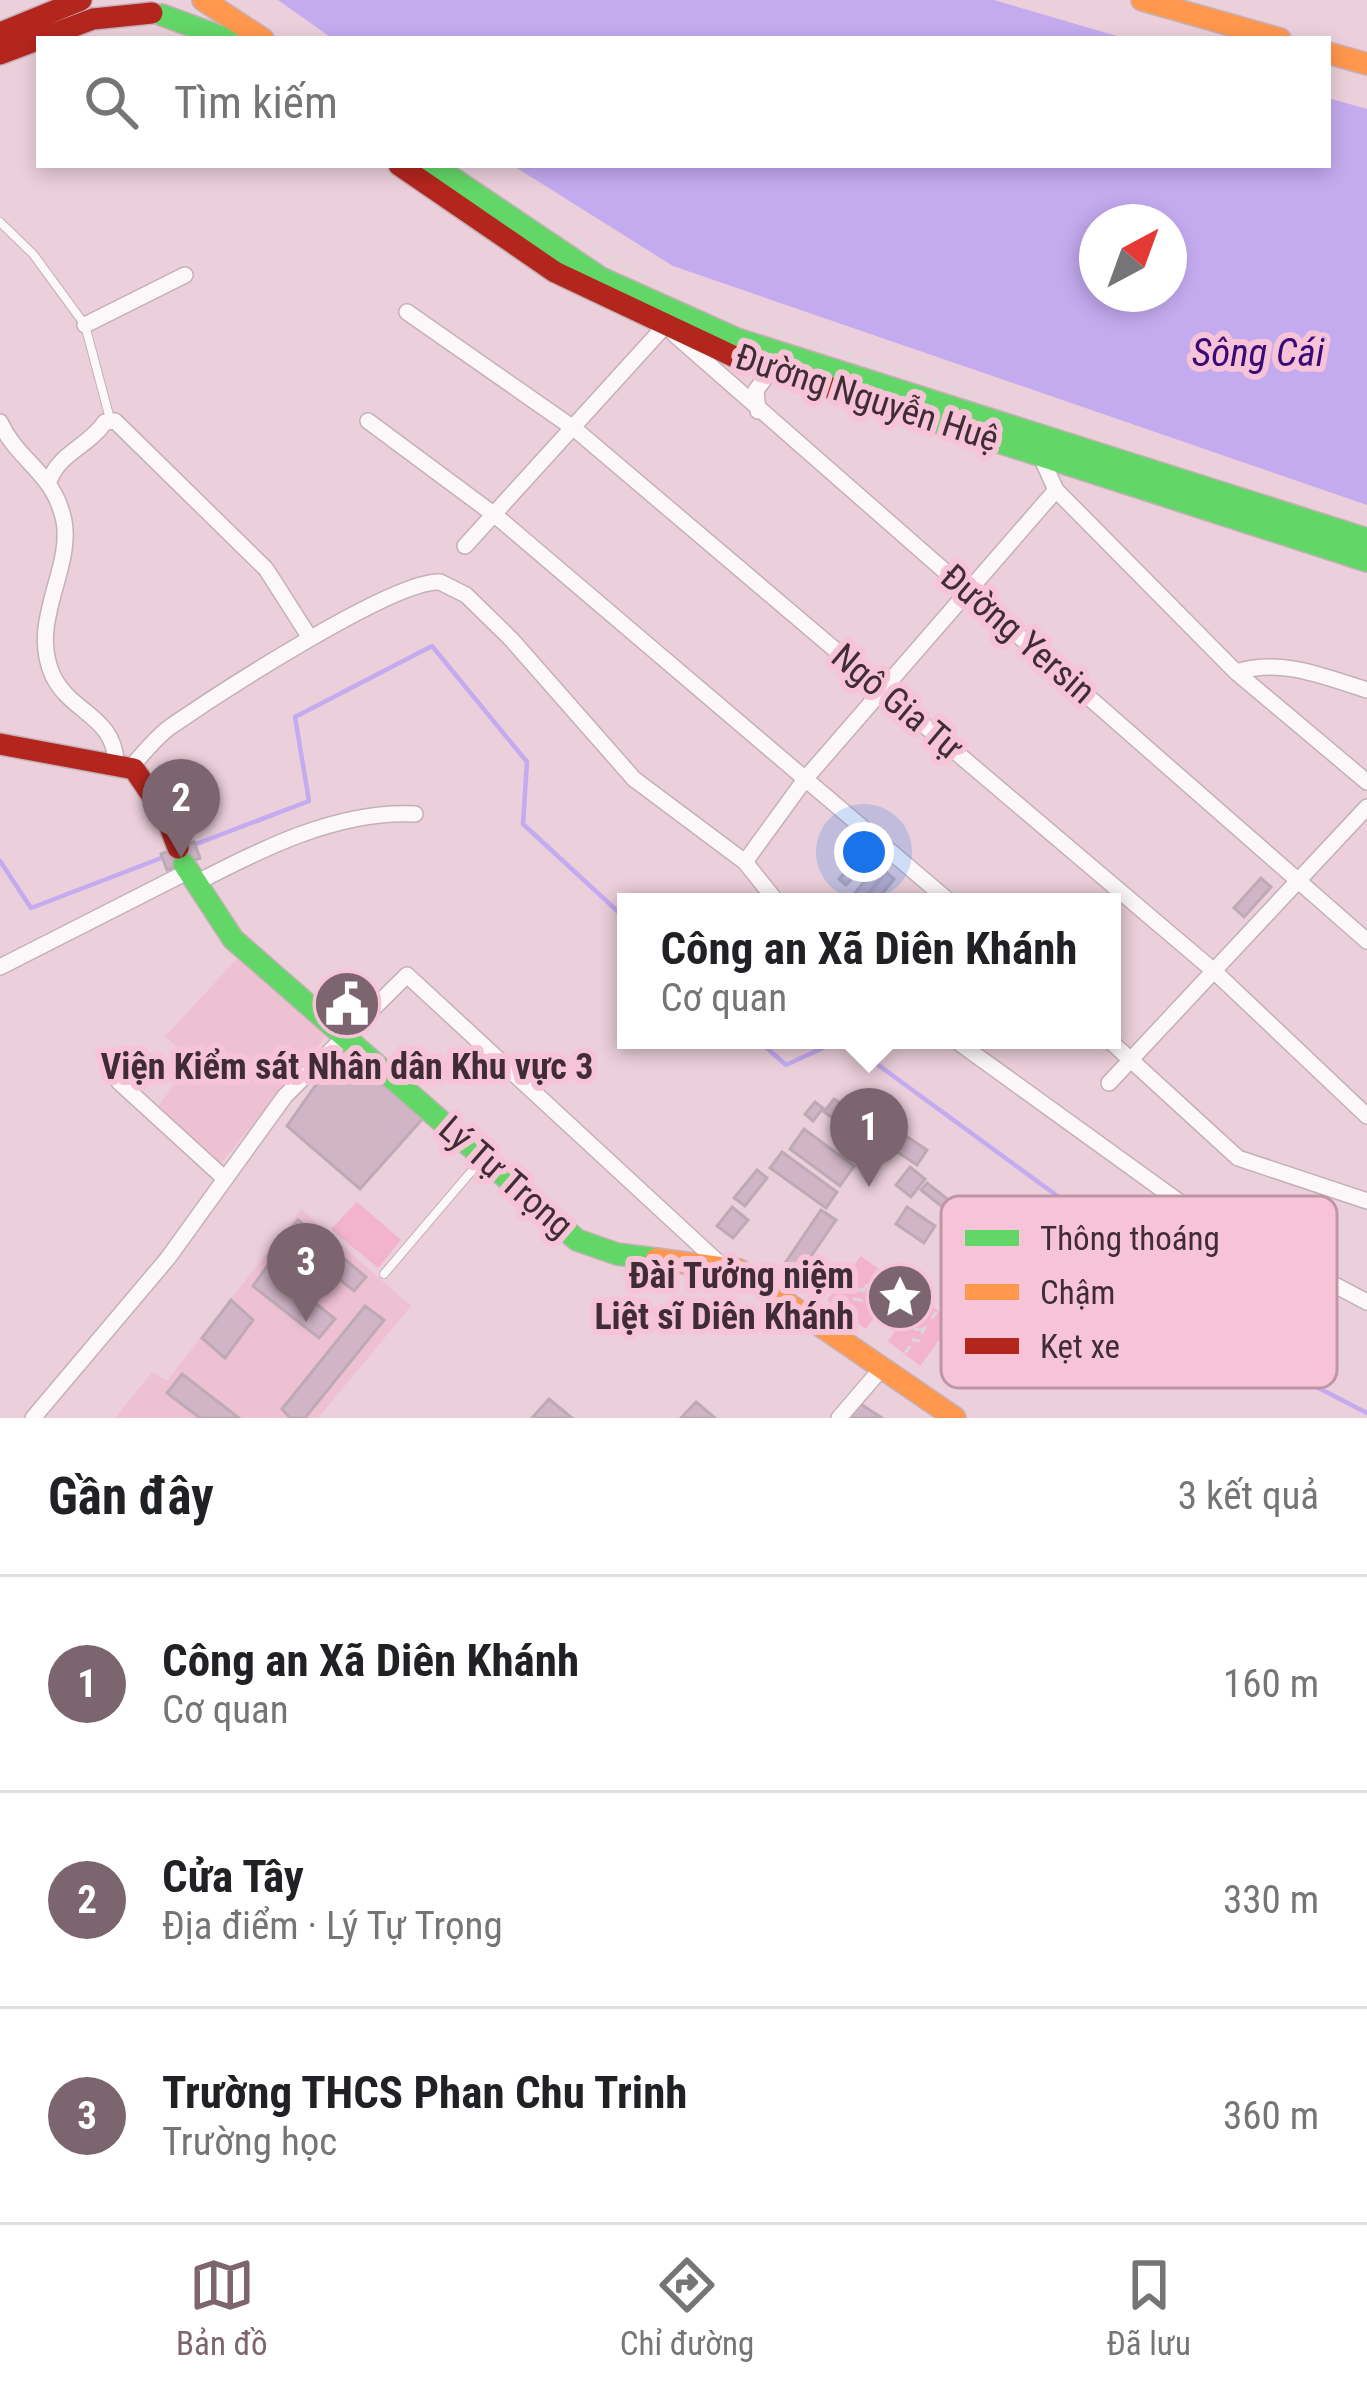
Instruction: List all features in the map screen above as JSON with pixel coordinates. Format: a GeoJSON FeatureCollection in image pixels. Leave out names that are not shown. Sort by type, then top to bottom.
{"type":"FeatureCollection","features":[{"type":"Feature","properties":{"kind":"main road"},"geometry":{"type":"LineString","coordinates":[[0,33],[81,0]]}},
{"type":"Feature","properties":{"kind":"main road"},"geometry":{"type":"LineString","coordinates":[[61,36],[112,14],[179,8],[184,0]]}},
{"type":"Feature","properties":{"kind":"main road"},"geometry":{"type":"LineString","coordinates":[[202,0],[258,36]]}},
{"type":"Feature","properties":{"kind":"main road"},"geometry":{"type":"LineString","coordinates":[[1142,0],[1269,36]]}},
{"type":"Feature","properties":{"kind":"main road"},"geometry":{"type":"LineString","coordinates":[[150,9],[218,36]]}},
{"type":"Feature","properties":{"kind":"main road"},"geometry":{"type":"LineString","coordinates":[[0,54],[33,48]]}},
{"type":"Feature","properties":{"kind":"main road"},"geometry":{"type":"LineString","coordinates":[[1331,54],[1367,64]]}},
{"type":"Feature","properties":{"kind":"main road","name":"Đường Nguyễn Huệ"},"geometry":{"type":"LineString","coordinates":[[403,168],[555,272],[779,371],[1367,539]]}},
{"type":"Feature","properties":{"kind":"main road","name":"Đường Nguyễn Huệ"},"geometry":{"type":"LineString","coordinates":[[437,168],[563,256],[671,321],[737,339],[1040,443],[1367,561]]}},
{"type":"Feature","properties":{"kind":"main road"},"geometry":{"type":"LineString","coordinates":[[0,745],[123,764]]}},
{"type":"Feature","properties":{"kind":"main road","name":"Lý Tự Trọng"},"geometry":{"type":"LineString","coordinates":[[123,764],[144,777],[186,867],[233,939],[346,1034],[554,1223],[599,1252],[627,1259],[720,1264],[754,1279],[955,1418]]}},
{"type":"Feature","properties":{"kind":"street"},"geometry":{"type":"LineString","coordinates":[[85,325],[185,275]]}},
{"type":"Feature","properties":{"kind":"street","name":"Ngô Gia Tự"},"geometry":{"type":"LineString","coordinates":[[407,312],[576,430],[1214,971],[1367,1116]]}},
{"type":"Feature","properties":{"kind":"street","name":"Đường Yersin"},"geometry":{"type":"LineString","coordinates":[[671,321],[758,411],[1367,940]]}},
{"type":"Feature","properties":{"kind":"street"},"geometry":{"type":"LineString","coordinates":[[465,546],[671,321]]}},
{"type":"Feature","properties":{"kind":"street"},"geometry":{"type":"LineString","coordinates":[[758,411],[756,390],[769,374],[779,371]]}},
{"type":"Feature","properties":{"kind":"street"},"geometry":{"type":"LineString","coordinates":[[50,479],[61,459],[91,441],[110,419],[266,569],[310,638]]}},
{"type":"Feature","properties":{"kind":"street"},"geometry":{"type":"LineString","coordinates":[[368,421],[496,517],[940,893]]}},
{"type":"Feature","properties":{"kind":"street"},"geometry":{"type":"LineString","coordinates":[[0,422],[50,479],[65,536],[47,622],[50,667],[64,692],[110,733],[123,764],[171,727],[310,638],[429,581],[450,584],[466,595],[634,778],[745,862],[770,893]]}},
{"type":"Feature","properties":{"kind":"street"},"geometry":{"type":"LineString","coordinates":[[1040,443],[1055,490],[1236,672],[1367,782]]}},
{"type":"Feature","properties":{"kind":"street"},"geometry":{"type":"LineString","coordinates":[[745,862],[806,778],[1055,490]]}},
{"type":"Feature","properties":{"kind":"street"},"geometry":{"type":"LineString","coordinates":[[1236,672],[1264,664],[1280,666],[1367,690]]}},
{"type":"Feature","properties":{"kind":"street"},"geometry":{"type":"LineString","coordinates":[[1109,1083],[1367,807]]}},
{"type":"Feature","properties":{"kind":"street"},"geometry":{"type":"LineString","coordinates":[[0,967],[186,867],[380,812],[415,814]]}},
{"type":"Feature","properties":{"kind":"street"},"geometry":{"type":"LineString","coordinates":[[33,1418],[168,1258],[285,1096],[407,975],[720,1264]]}},
{"type":"Feature","properties":{"kind":"street"},"geometry":{"type":"LineString","coordinates":[[968,1049],[1172,1196]]}},
{"type":"Feature","properties":{"kind":"street"},"geometry":{"type":"LineString","coordinates":[[1120,1049],[1238,1158],[1367,1201]]}},
{"type":"Feature","properties":{"kind":"street"},"geometry":{"type":"LineString","coordinates":[[118,1082],[223,1178]]}},
{"type":"Feature","properties":{"kind":"street"},"geometry":{"type":"LineString","coordinates":[[1337,1286],[1367,1302]]}},
{"type":"Feature","properties":{"kind":"street"},"geometry":{"type":"LineString","coordinates":[[839,1418],[882,1367]]}},
{"type":"Feature","properties":{"kind":"lane"},"geometry":{"type":"LineString","coordinates":[[0,221],[34,254],[85,325],[102,404],[110,419]]}},
{"type":"Feature","properties":{"kind":"lane"},"geometry":{"type":"LineString","coordinates":[[384,1274],[482,1159]]}},
{"type":"Feature","properties":{"kind":"path"},"geometry":{"type":"LineString","coordinates":[[570,235],[662,287]]}},
{"type":"Feature","properties":{"kind":"path"},"geometry":{"type":"LineString","coordinates":[[719,312],[990,400]]}},
{"type":"Feature","properties":{"kind":"path"},"geometry":{"type":"LineString","coordinates":[[854,1291],[864,1289],[879,1269]]}},
{"type":"Feature","properties":{"kind":"path"},"geometry":{"type":"LineString","coordinates":[[843,1282],[854,1291],[856,1300]]}},
{"type":"Feature","properties":{"kind":"path"},"geometry":{"type":"LineString","coordinates":[[864,1289],[866,1298],[880,1309]]}},
{"type":"Feature","properties":{"kind":"path"},"geometry":{"type":"LineString","coordinates":[[847,1312],[856,1300],[866,1298]]}},
{"type":"Feature","properties":{"kind":"path"},"geometry":{"type":"LineString","coordinates":[[913,1331],[922,1330],[938,1310]]}},
{"type":"Feature","properties":{"kind":"path"},"geometry":{"type":"LineString","coordinates":[[902,1322],[913,1331],[915,1341]]}},
{"type":"Feature","properties":{"kind":"path"},"geometry":{"type":"LineString","coordinates":[[922,1330],[931,1344]]}},
{"type":"Feature","properties":{"kind":"path"},"geometry":{"type":"LineString","coordinates":[[905,1353],[915,1341],[924,1339]]}},
{"type":"Feature","properties":{"kind":"shaded area"},"geometry":{"type":"Polygon","coordinates":[[[240,955],[329,1032],[221,1163],[157,1108],[193,1059],[165,1037],[240,955]]]}},
{"type":"Feature","properties":{"kind":"shaded area"},"geometry":{"type":"Polygon","coordinates":[[[357,1202],[401,1240],[378,1268],[331,1229],[357,1202]]]}},
{"type":"Feature","properties":{"kind":"shaded area"},"geometry":{"type":"Polygon","coordinates":[[[301,1209],[411,1306],[318,1418],[115,1418],[152,1372],[167,1381],[301,1209]]]}},
{"type":"Feature","properties":{"kind":"shaded area"},"geometry":{"type":"Polygon","coordinates":[[[861,1256],[899,1284],[866,1329],[827,1300],[861,1256]]]}},
{"type":"Feature","properties":{"kind":"shaded area"},"geometry":{"type":"Polygon","coordinates":[[[920,1298],[941,1313],[941,1337],[920,1366],[888,1341],[920,1298]]]}},
{"type":"Feature","properties":{"kind":"water"},"geometry":{"type":"Polygon","coordinates":[[[278,0],[994,0],[1117,36],[329,36],[278,0]]]}},
{"type":"Feature","properties":{"kind":"water","name":"Sông Cái"},"geometry":{"type":"Polygon","coordinates":[[[1331,99],[1367,109],[1367,505],[673,266],[517,168],[1331,168],[1331,99]]]}},
{"type":"Feature","properties":{"kind":"building"},"geometry":{"type":"Polygon","coordinates":[[[194,842],[200,858],[167,870],[161,854],[194,842]]]}},
{"type":"Feature","properties":{"kind":"building"},"geometry":{"type":"Polygon","coordinates":[[[861,853],[869,860],[846,885],[839,879],[861,853]]]}},
{"type":"Feature","properties":{"kind":"building"},"geometry":{"type":"Polygon","coordinates":[[[878,865],[886,872],[868,893],[855,893],[878,865]]]}},
{"type":"Feature","properties":{"kind":"building"},"geometry":{"type":"Polygon","coordinates":[[[886,872],[894,879],[883,893],[870,893],[886,872]]]}},
{"type":"Feature","properties":{"kind":"building"},"geometry":{"type":"Polygon","coordinates":[[[1261,878],[1271,887],[1244,917],[1234,908],[1261,878]]]}},
{"type":"Feature","properties":{"kind":"building"},"geometry":{"type":"Polygon","coordinates":[[[344,1045],[426,1115],[360,1189],[287,1126],[344,1045]]]}},
{"type":"Feature","properties":{"kind":"building"},"geometry":{"type":"Polygon","coordinates":[[[834,1099],[875,1127],[866,1141],[824,1112],[834,1099]]]}},
{"type":"Feature","properties":{"kind":"building"},"geometry":{"type":"Polygon","coordinates":[[[815,1102],[823,1108],[813,1121],[805,1114],[815,1102]]]}},
{"type":"Feature","properties":{"kind":"building"},"geometry":{"type":"Polygon","coordinates":[[[894,1128],[927,1150],[917,1165],[884,1143],[894,1128]]]}},
{"type":"Feature","properties":{"kind":"building"},"geometry":{"type":"Polygon","coordinates":[[[804,1129],[854,1166],[840,1186],[790,1149],[804,1129]]]}},
{"type":"Feature","properties":{"kind":"building"},"geometry":{"type":"Polygon","coordinates":[[[782,1152],[837,1192],[826,1208],[770,1168],[782,1152]]]}},
{"type":"Feature","properties":{"kind":"building"},"geometry":{"type":"Polygon","coordinates":[[[910,1167],[925,1179],[911,1197],[896,1185],[910,1167]]]}},
{"type":"Feature","properties":{"kind":"building"},"geometry":{"type":"Polygon","coordinates":[[[757,1170],[767,1178],[745,1206],[734,1198],[757,1170]]]}},
{"type":"Feature","properties":{"kind":"building"},"geometry":{"type":"Polygon","coordinates":[[[927,1183],[944,1196],[941,1206],[921,1190],[927,1183]]]}},
{"type":"Feature","properties":{"kind":"building"},"geometry":{"type":"Polygon","coordinates":[[[732,1207],[748,1220],[733,1238],[717,1226],[732,1207]]]}},
{"type":"Feature","properties":{"kind":"building"},"geometry":{"type":"Polygon","coordinates":[[[907,1207],[935,1226],[924,1243],[896,1224],[907,1207]]]}},
{"type":"Feature","properties":{"kind":"building"},"geometry":{"type":"Polygon","coordinates":[[[821,1210],[836,1220],[791,1285],[777,1275],[821,1210]]]}},
{"type":"Feature","properties":{"kind":"building"},"geometry":{"type":"Polygon","coordinates":[[[298,1220],[366,1277],[354,1291],[301,1249],[285,1268],[268,1257],[298,1220]]]}},
{"type":"Feature","properties":{"kind":"building"},"geometry":{"type":"Polygon","coordinates":[[[268,1265],[335,1319],[319,1338],[253,1286],[268,1265]]]}},
{"type":"Feature","properties":{"kind":"building"},"geometry":{"type":"Polygon","coordinates":[[[231,1300],[253,1320],[225,1358],[202,1338],[231,1300]]]}},
{"type":"Feature","properties":{"kind":"building"},"geometry":{"type":"Polygon","coordinates":[[[365,1306],[384,1320],[305,1418],[290,1418],[282,1409],[365,1306]]]}},
{"type":"Feature","properties":{"kind":"building"},"geometry":{"type":"Polygon","coordinates":[[[182,1374],[239,1418],[200,1418],[167,1393],[182,1374]]]}},
{"type":"Feature","properties":{"kind":"building"},"geometry":{"type":"Polygon","coordinates":[[[549,1399],[572,1418],[532,1418],[549,1399]]]}},
{"type":"Feature","properties":{"kind":"building"},"geometry":{"type":"Polygon","coordinates":[[[856,1401],[882,1418],[845,1418],[856,1401]]]}},
{"type":"Feature","properties":{"kind":"building"},"geometry":{"type":"Polygon","coordinates":[[[696,1402],[715,1418],[681,1418],[696,1402]]]}},
{"type":"Feature","properties":{"kind":"waterway"},"geometry":{"type":"LineString","coordinates":[[191,846],[309,801],[295,717],[432,646],[527,762],[523,824],[617,911]]}},
{"type":"Feature","properties":{"kind":"waterway"},"geometry":{"type":"LineString","coordinates":[[0,861],[31,908],[164,857]]}},
{"type":"Feature","properties":{"kind":"waterway"},"geometry":{"type":"LineString","coordinates":[[768,1049],[786,1065],[821,1049]]}},
{"type":"Feature","properties":{"kind":"waterway"},"geometry":{"type":"LineString","coordinates":[[856,1049],[1057,1196]]}},
{"type":"Feature","properties":{"kind":"waterway"},"geometry":{"type":"LineString","coordinates":[[1319,1388],[1367,1413]]}},
{"type":"Feature","properties":{"kind":"traffic: fast"},"geometry":{"type":"LineString","coordinates":[[162,15],[219,36]]}},
{"type":"Feature","properties":{"kind":"traffic: fast"},"geometry":{"type":"LineString","coordinates":[[437,168],[601,278],[737,339],[1367,539]]}},
{"type":"Feature","properties":{"kind":"traffic: fast"},"geometry":{"type":"LineString","coordinates":[[834,389],[1367,561]]}},
{"type":"Feature","properties":{"kind":"traffic: fast"},"geometry":{"type":"LineString","coordinates":[[184,864],[233,939],[577,1240],[617,1254],[656,1259]]}},
{"type":"Feature","properties":{"kind":"traffic: slow"},"geometry":{"type":"LineString","coordinates":[[203,0],[258,36]]}},
{"type":"Feature","properties":{"kind":"traffic: slow"},"geometry":{"type":"LineString","coordinates":[[1142,0],[1269,36]]}},
{"type":"Feature","properties":{"kind":"traffic: slow"},"geometry":{"type":"LineString","coordinates":[[1331,54],[1367,64]]}},
{"type":"Feature","properties":{"kind":"traffic: slow"},"geometry":{"type":"LineString","coordinates":[[656,1259],[739,1270],[955,1418]]}},
{"type":"Feature","properties":{"kind":"traffic: jam"},"geometry":{"type":"LineString","coordinates":[[0,33],[81,0]]}},
{"type":"Feature","properties":{"kind":"traffic: jam"},"geometry":{"type":"LineString","coordinates":[[48,36],[93,19],[152,13]]}},
{"type":"Feature","properties":{"kind":"traffic: jam"},"geometry":{"type":"LineString","coordinates":[[0,54],[36,40]]}},
{"type":"Feature","properties":{"kind":"traffic: jam"},"geometry":{"type":"LineString","coordinates":[[403,168],[555,272],[735,357],[834,389]]}},
{"type":"Feature","properties":{"kind":"traffic: jam"},"geometry":{"type":"LineString","coordinates":[[0,744],[134,769],[166,816],[178,848]]}},
{"type":"Feature","properties":{"kind":"place","name":"Cửa Tây"},"geometry":{"type":"Point","coordinates":[181,858]}},
{"type":"Feature","properties":{"kind":"place","name":"Viện Kiểm sát Nhân dân Khu vực 3"},"geometry":{"type":"Point","coordinates":[347,1004]}},
{"type":"Feature","properties":{"kind":"place","name":"Công an Xã Diên Khánh"},"geometry":{"type":"Point","coordinates":[869,1187]}},
{"type":"Feature","properties":{"kind":"place","name":"Đài Tưởng niệm Liệt sĩ Diên Khánh"},"geometry":{"type":"Point","coordinates":[900,1297]}},
{"type":"Feature","properties":{"kind":"place","name":"Trường THCS Phan Chu Trinh"},"geometry":{"type":"Point","coordinates":[306,1322]}}]}
